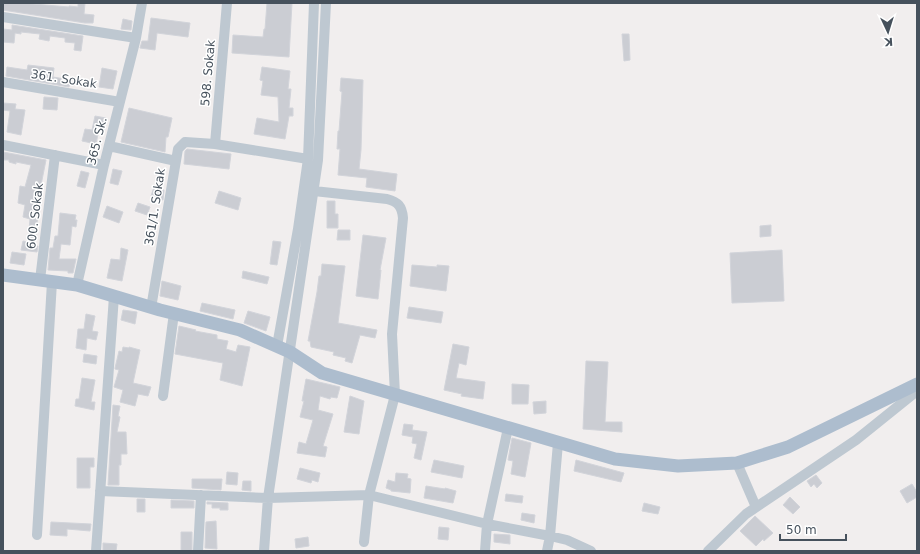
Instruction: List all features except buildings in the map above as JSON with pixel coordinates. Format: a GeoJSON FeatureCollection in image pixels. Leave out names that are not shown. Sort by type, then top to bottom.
{"type":"FeatureCollection","features":[{"type":"Feature","properties":{"kind":"main road"},"geometry":{"type":"LineString","coordinates":[[3,275],[77,285],[152,308],[240,330],[290,352],[322,373],[615,459],[678,466],[737,463],[788,447],[917,384]]}},
{"type":"Feature","properties":{"kind":"street","name":"365. Sk."},"geometry":{"type":"LineString","coordinates":[[77,285],[104,165],[136,38],[142,3]]}},
{"type":"Feature","properties":{"kind":"street","name":"598. Sokak"},"geometry":{"type":"LineString","coordinates":[[215,144],[227,3]]}},
{"type":"Feature","properties":{"kind":"street"},"geometry":{"type":"LineString","coordinates":[[276,346],[298,228],[308,159],[314,3]]}},
{"type":"Feature","properties":{"kind":"street"},"geometry":{"type":"LineString","coordinates":[[264,551],[268,498],[318,160],[326,3]]}},
{"type":"Feature","properties":{"kind":"street"},"geometry":{"type":"LineString","coordinates":[[3,17],[136,38]]}},
{"type":"Feature","properties":{"kind":"street","name":"361. Sokak"},"geometry":{"type":"LineString","coordinates":[[3,82],[120,102]]}},
{"type":"Feature","properties":{"kind":"street","name":"361/1. Sokak"},"geometry":{"type":"LineString","coordinates":[[152,308],[178,149],[186,142],[215,144],[308,159]]}},
{"type":"Feature","properties":{"kind":"street"},"geometry":{"type":"LineString","coordinates":[[3,145],[104,165]]}},
{"type":"Feature","properties":{"kind":"street"},"geometry":{"type":"LineString","coordinates":[[109,146],[176,160]]}},
{"type":"Feature","properties":{"kind":"street","name":"600. Sokak"},"geometry":{"type":"LineString","coordinates":[[37,535],[46,281],[55,155]]}},
{"type":"Feature","properties":{"kind":"street"},"geometry":{"type":"LineString","coordinates":[[314,191],[387,199],[396,201],[402,209],[403,218],[392,334],[395,395],[369,495],[364,542]]}},
{"type":"Feature","properties":{"kind":"street"},"geometry":{"type":"LineString","coordinates":[[96,551],[114,296]]}},
{"type":"Feature","properties":{"kind":"street"},"geometry":{"type":"LineString","coordinates":[[163,396],[174,314]]}},
{"type":"Feature","properties":{"kind":"street"},"geometry":{"type":"LineString","coordinates":[[708,551],[746,514],[856,440],[917,391]]}},
{"type":"Feature","properties":{"kind":"street"},"geometry":{"type":"LineString","coordinates":[[485,551],[487,524],[508,428]]}},
{"type":"Feature","properties":{"kind":"street"},"geometry":{"type":"LineString","coordinates":[[547,551],[550,536],[558,443]]}},
{"type":"Feature","properties":{"kind":"street"},"geometry":{"type":"LineString","coordinates":[[737,463],[756,507]]}},
{"type":"Feature","properties":{"kind":"street"},"geometry":{"type":"LineString","coordinates":[[100,491],[268,498],[369,495],[487,524],[567,540],[591,551]]}},
{"type":"Feature","properties":{"kind":"street"},"geometry":{"type":"LineString","coordinates":[[198,551],[201,495]]}}]}
